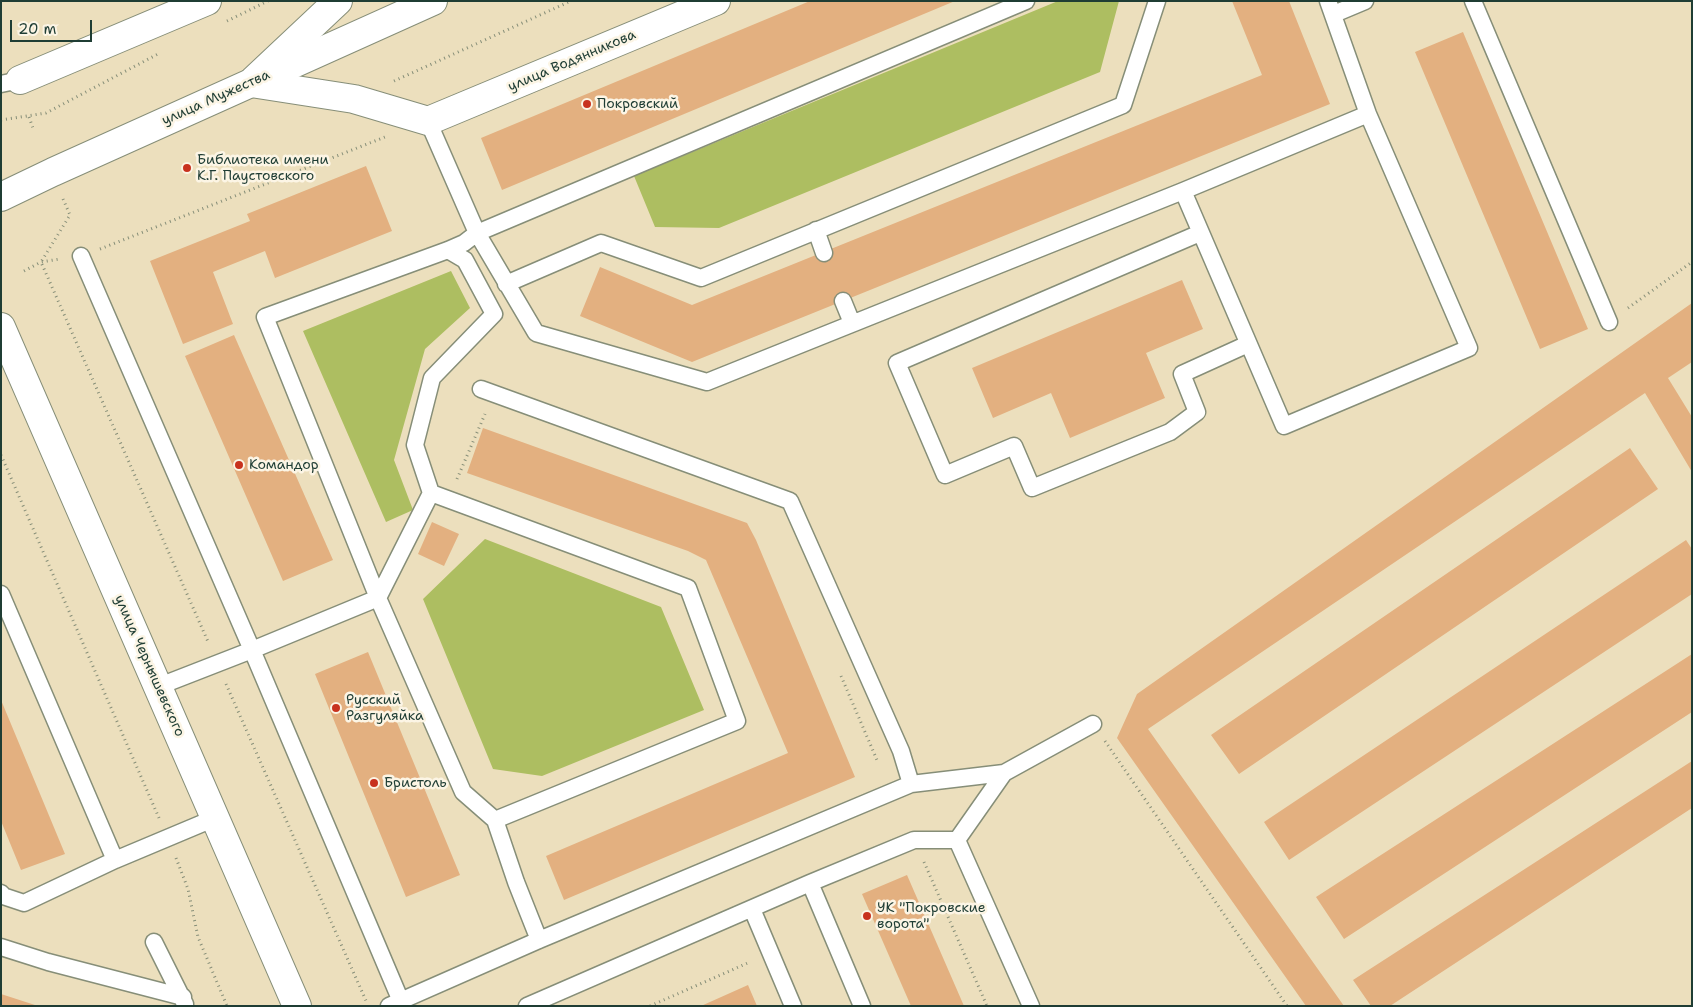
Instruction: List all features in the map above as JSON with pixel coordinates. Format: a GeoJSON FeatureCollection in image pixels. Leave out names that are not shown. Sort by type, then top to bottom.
{"type":"FeatureCollection","features":[{"type":"Feature","properties":{"kind":"street"},"geometry":{"type":"LineString","coordinates":[[11,82],[207,1]]}},
{"type":"Feature","properties":{"kind":"street"},"geometry":{"type":"LineString","coordinates":[[251,83],[338,1]]}},
{"type":"Feature","properties":{"kind":"street","name":"улица Мужества"},"geometry":{"type":"LineString","coordinates":[[1,197],[52,172],[432,1]]}},
{"type":"Feature","properties":{"kind":"street","name":"улица Водянникова"},"geometry":{"type":"LineString","coordinates":[[428,121],[716,1]]}},
{"type":"Feature","properties":{"kind":"street"},"geometry":{"type":"LineString","coordinates":[[251,83],[354,99],[428,121]]}},
{"type":"Feature","properties":{"kind":"street","name":"улица Чернышевского"},"geometry":{"type":"LineString","coordinates":[[1,327],[296,1006]]}},
{"type":"Feature","properties":{"kind":"lane"},"geometry":{"type":"LineString","coordinates":[[538,940],[495,820],[463,792],[378,598],[265,318],[448,250],[464,243],[477,233],[1026,1]]}},
{"type":"Feature","properties":{"kind":"lane"},"geometry":{"type":"LineString","coordinates":[[506,284],[601,243],[701,278],[1123,105],[1157,1]]}},
{"type":"Feature","properties":{"kind":"lane"},"geometry":{"type":"LineString","coordinates":[[1183,191],[1284,426],[1469,348],[1368,114],[1331,8],[1365,1]]}},
{"type":"Feature","properties":{"kind":"lane"},"geometry":{"type":"LineString","coordinates":[[1473,1],[1609,322]]}},
{"type":"Feature","properties":{"kind":"lane"},"geometry":{"type":"LineString","coordinates":[[428,121],[477,233],[536,333],[707,382],[1183,191],[1368,114]]}},
{"type":"Feature","properties":{"kind":"lane"},"geometry":{"type":"LineString","coordinates":[[816,230],[824,252]]}},
{"type":"Feature","properties":{"kind":"lane"},"geometry":{"type":"LineString","coordinates":[[1200,233],[897,363],[941,466],[945,475],[1014,446],[1032,488],[1170,432],[1198,412],[1182,374],[1248,344]]}},
{"type":"Feature","properties":{"kind":"lane"},"geometry":{"type":"LineString","coordinates":[[157,687],[378,598],[431,493],[414,445],[432,378],[494,314],[465,260],[448,250]]}},
{"type":"Feature","properties":{"kind":"lane"},"geometry":{"type":"LineString","coordinates":[[81,256],[252,650],[397,1004],[538,940],[911,784],[1004,773],[1093,724]]}},
{"type":"Feature","properties":{"kind":"lane"},"geometry":{"type":"LineString","coordinates":[[843,301],[852,323]]}},
{"type":"Feature","properties":{"kind":"lane"},"geometry":{"type":"LineString","coordinates":[[482,389],[790,501],[900,751],[911,784]]}},
{"type":"Feature","properties":{"kind":"lane"},"geometry":{"type":"LineString","coordinates":[[431,493],[688,588],[737,721],[495,820]]}},
{"type":"Feature","properties":{"kind":"lane"},"geometry":{"type":"LineString","coordinates":[[1,594],[115,860]]}},
{"type":"Feature","properties":{"kind":"lane"},"geometry":{"type":"LineString","coordinates":[[957,840],[1004,773]]}},
{"type":"Feature","properties":{"kind":"lane"},"geometry":{"type":"LineString","coordinates":[[1,893],[4,896],[24,903],[115,860],[215,818]]}},
{"type":"Feature","properties":{"kind":"lane"},"geometry":{"type":"LineString","coordinates":[[527,1006],[914,840],[957,840]]}},
{"type":"Feature","properties":{"kind":"lane"},"geometry":{"type":"LineString","coordinates":[[957,840],[1031,1006]]}},
{"type":"Feature","properties":{"kind":"lane"},"geometry":{"type":"LineString","coordinates":[[810,883],[862,1006]]}},
{"type":"Feature","properties":{"kind":"lane"},"geometry":{"type":"LineString","coordinates":[[752,909],[793,1006]]}},
{"type":"Feature","properties":{"kind":"lane"},"geometry":{"type":"LineString","coordinates":[[154,942],[184,1002]]}},
{"type":"Feature","properties":{"kind":"lane"},"geometry":{"type":"LineString","coordinates":[[1,946],[48,962],[184,1002]]}},
{"type":"Feature","properties":{"kind":"path"},"geometry":{"type":"LineString","coordinates":[[354,99],[571,1]]}},
{"type":"Feature","properties":{"kind":"path"},"geometry":{"type":"LineString","coordinates":[[1,120],[46,113],[164,51]]}},
{"type":"Feature","properties":{"kind":"path"},"geometry":{"type":"LineString","coordinates":[[29,117],[34,128]]}},
{"type":"Feature","properties":{"kind":"path"},"geometry":{"type":"LineString","coordinates":[[81,256],[428,121]]}},
{"type":"Feature","properties":{"kind":"path"},"geometry":{"type":"LineString","coordinates":[[24,271],[41,262],[70,215],[63,199]]}},
{"type":"Feature","properties":{"kind":"path"},"geometry":{"type":"LineString","coordinates":[[41,262],[368,1006]]}},
{"type":"Feature","properties":{"kind":"path"},"geometry":{"type":"LineString","coordinates":[[1609,322],[1692,262]]}},
{"type":"Feature","properties":{"kind":"path"},"geometry":{"type":"LineString","coordinates":[[448,500],[484,414],[494,417]]}},
{"type":"Feature","properties":{"kind":"path"},"geometry":{"type":"LineString","coordinates":[[1,455],[168,838],[188,889],[198,937],[227,1006]]}},
{"type":"Feature","properties":{"kind":"path"},"geometry":{"type":"LineString","coordinates":[[838,670],[877,760]]}},
{"type":"Feature","properties":{"kind":"path"},"geometry":{"type":"LineString","coordinates":[[1093,724],[1287,1006]]}},
{"type":"Feature","properties":{"kind":"path"},"geometry":{"type":"LineString","coordinates":[[914,840],[988,1006]]}},
{"type":"Feature","properties":{"kind":"path"},"geometry":{"type":"LineString","coordinates":[[650,1006],[772,953]]}},
{"type":"Feature","properties":{"kind":"green space"},"geometry":{"type":"Polygon","coordinates":[[[1058,1],[1119,1],[1100,72],[719,228],[655,227],[634,176],[1058,1]]]}},
{"type":"Feature","properties":{"kind":"green space"},"geometry":{"type":"Polygon","coordinates":[[[451,271],[470,308],[425,349],[394,460],[413,510],[386,522],[303,331],[451,271]]]}},
{"type":"Feature","properties":{"kind":"green space"},"geometry":{"type":"Polygon","coordinates":[[[485,539],[661,607],[704,710],[542,776],[493,769],[423,599],[485,539]]]}},
{"type":"Feature","properties":{"kind":"building"},"geometry":{"type":"Polygon","coordinates":[[[810,1],[955,1],[502,190],[481,138],[810,1]]]}},
{"type":"Feature","properties":{"kind":"building"},"geometry":{"type":"Polygon","coordinates":[[[1232,1],[1289,1],[1330,104],[692,362],[580,316],[600,267],[692,305],[1262,75],[1232,1]]]}},
{"type":"Feature","properties":{"kind":"building"},"geometry":{"type":"Polygon","coordinates":[[[1463,32],[1588,329],[1540,349],[1415,52],[1463,32]]]}},
{"type":"Feature","properties":{"kind":"building"},"geometry":{"type":"Polygon","coordinates":[[[366,166],[392,231],[275,278],[265,251],[213,272],[233,324],[183,344],[150,261],[250,221],[247,214],[366,166]]]}},
{"type":"Feature","properties":{"kind":"building"},"geometry":{"type":"Polygon","coordinates":[[[1182,280],[1203,329],[1146,353],[1165,398],[1070,438],[1051,393],[993,418],[972,368],[1182,280]]]}},
{"type":"Feature","properties":{"kind":"building"},"geometry":{"type":"Polygon","coordinates":[[[1692,303],[1692,362],[1668,378],[1692,417],[1692,472],[1645,393],[1148,729],[1344,1006],[1306,1006],[1117,738],[1137,694],[1692,303]]]}},
{"type":"Feature","properties":{"kind":"building"},"geometry":{"type":"Polygon","coordinates":[[[234,335],[333,560],[283,581],[185,356],[234,335]]]}},
{"type":"Feature","properties":{"kind":"building"},"geometry":{"type":"Polygon","coordinates":[[[483,428],[747,523],[756,540],[855,777],[564,900],[546,856],[788,753],[706,560],[688,551],[467,473],[483,428]]]}},
{"type":"Feature","properties":{"kind":"building"},"geometry":{"type":"Polygon","coordinates":[[[1630,448],[1658,489],[1239,774],[1211,735],[1630,448]]]}},
{"type":"Feature","properties":{"kind":"building"},"geometry":{"type":"Polygon","coordinates":[[[432,522],[459,534],[444,566],[418,554],[432,522]]]}},
{"type":"Feature","properties":{"kind":"building"},"geometry":{"type":"Polygon","coordinates":[[[1686,540],[1692,549],[1692,594],[1289,860],[1264,822],[1686,540]]]}},
{"type":"Feature","properties":{"kind":"building"},"geometry":{"type":"Polygon","coordinates":[[[368,652],[460,875],[406,897],[315,674],[368,652]]]}},
{"type":"Feature","properties":{"kind":"building"},"geometry":{"type":"Polygon","coordinates":[[[1692,654],[1692,712],[1344,939],[1316,897],[1692,654]]]}},
{"type":"Feature","properties":{"kind":"building"},"geometry":{"type":"Polygon","coordinates":[[[1,700],[65,854],[21,870],[1,821],[1,700]]]}},
{"type":"Feature","properties":{"kind":"building"},"geometry":{"type":"Polygon","coordinates":[[[1692,761],[1692,808],[1390,1006],[1371,1006],[1353,980],[1692,761]]]}},
{"type":"Feature","properties":{"kind":"building"},"geometry":{"type":"Polygon","coordinates":[[[907,875],[964,1006],[911,1006],[862,894],[907,875]]]}},
{"type":"Feature","properties":{"kind":"building"},"geometry":{"type":"Polygon","coordinates":[[[748,985],[757,1006],[701,1006],[748,985]]]}},
{"type":"Feature","properties":{"kind":"building"},"geometry":{"type":"Polygon","coordinates":[[[1,994],[35,1005],[35,1006],[1,1006],[1,994]]]}},
{"type":"Feature","properties":{"kind":"place","name":"Покровский"},"geometry":{"type":"Point","coordinates":[587,104]}},
{"type":"Feature","properties":{"kind":"place","name":"Библиотека имени К.Г. Паустовского"},"geometry":{"type":"Point","coordinates":[187,168]}},
{"type":"Feature","properties":{"kind":"place","name":"Командор"},"geometry":{"type":"Point","coordinates":[239,465]}},
{"type":"Feature","properties":{"kind":"place","name":"Русский Разгуляйка"},"geometry":{"type":"Point","coordinates":[336,708]}},
{"type":"Feature","properties":{"kind":"place","name":"Бристоль"},"geometry":{"type":"Point","coordinates":[374,783]}},
{"type":"Feature","properties":{"kind":"place","name":"УК \"Покровские ворота\""},"geometry":{"type":"Point","coordinates":[867,916]}}]}
